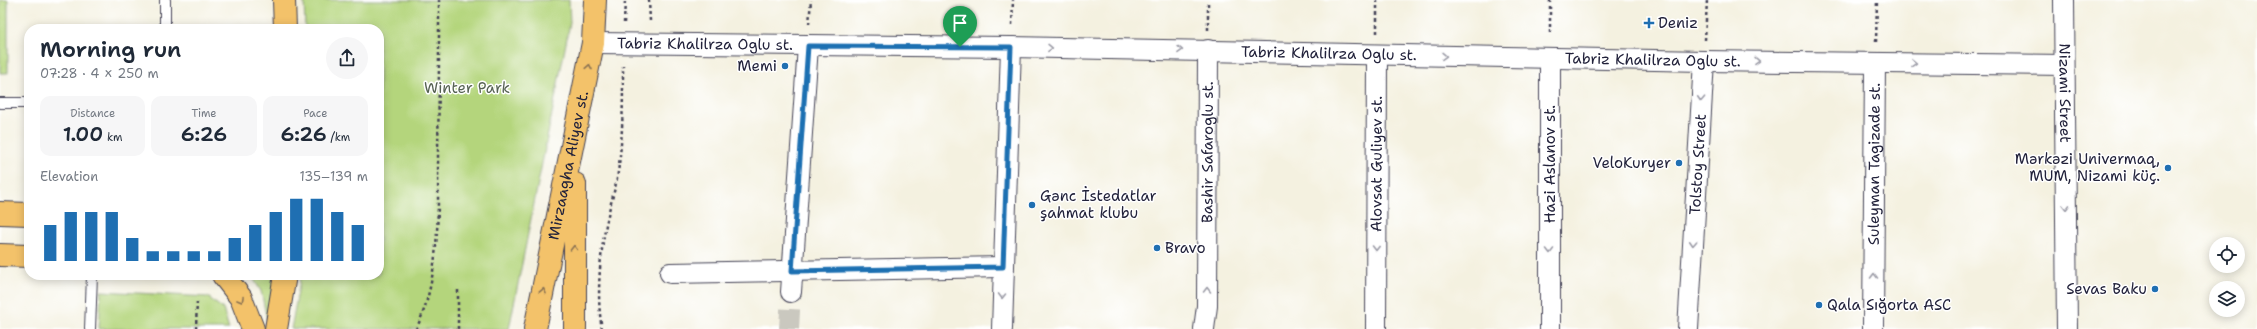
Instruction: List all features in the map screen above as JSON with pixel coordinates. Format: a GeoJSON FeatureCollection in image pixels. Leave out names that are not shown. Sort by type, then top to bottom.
{"type":"FeatureCollection","features":[{"type":"Feature","properties":{"kind":"main road","name":"Mirzaagha Aliyev st."},"geometry":{"type":"LineString","coordinates":[[535,329],[576,133],[593,43],[595,0]]}},
{"type":"Feature","properties":{"kind":"main road"},"geometry":{"type":"LineString","coordinates":[[575,329],[576,133]]}},
{"type":"Feature","properties":{"kind":"main road"},"geometry":{"type":"LineString","coordinates":[[0,213],[24,214]]}},
{"type":"Feature","properties":{"kind":"main road"},"geometry":{"type":"LineString","coordinates":[[0,255],[24,256]]}},
{"type":"Feature","properties":{"kind":"main road"},"geometry":{"type":"LineString","coordinates":[[227,280],[241,298],[253,329]]}},
{"type":"Feature","properties":{"kind":"main road"},"geometry":{"type":"LineString","coordinates":[[276,329],[284,280]]}},
{"type":"Feature","properties":{"kind":"street","name":"Nizami Street"},"geometry":{"type":"LineString","coordinates":[[2064,0],[2067,329]]}},
{"type":"Feature","properties":{"kind":"street","name":"Tabriz Khalilrza Oglu st."},"geometry":{"type":"LineString","coordinates":[[593,43],[1208,50],[1550,58],[1704,53],[1876,55],[2064,65]]}},
{"type":"Feature","properties":{"kind":"street"},"geometry":{"type":"LineString","coordinates":[[791,292],[808,46]]}},
{"type":"Feature","properties":{"kind":"street"},"geometry":{"type":"LineString","coordinates":[[1002,329],[1011,47]]}},
{"type":"Feature","properties":{"kind":"street","name":"Bashir Safaroglu st."},"geometry":{"type":"LineString","coordinates":[[1204,329],[1207,306],[1208,50]]}},
{"type":"Feature","properties":{"kind":"street","name":"Tolstoy Street"},"geometry":{"type":"LineString","coordinates":[[1688,329],[1704,53]]}},
{"type":"Feature","properties":{"kind":"street","name":"Alovsat Guliyev st."},"geometry":{"type":"LineString","coordinates":[[1376,329],[1377,55]]}},
{"type":"Feature","properties":{"kind":"street","name":"Suleyman Tagizade st."},"geometry":{"type":"LineString","coordinates":[[1873,329],[1876,55]]}},
{"type":"Feature","properties":{"kind":"street","name":"Hazi Aslanov st."},"geometry":{"type":"LineString","coordinates":[[1550,58],[1550,329]]}},
{"type":"Feature","properties":{"kind":"street"},"geometry":{"type":"LineString","coordinates":[[670,273],[1003,267]]}},
{"type":"Feature","properties":{"kind":"lane"},"geometry":{"type":"LineString","coordinates":[[165,0],[165,24]]}},
{"type":"Feature","properties":{"kind":"lane"},"geometry":{"type":"LineString","coordinates":[[0,102],[24,103]]}},
{"type":"Feature","properties":{"kind":"lane"},"geometry":{"type":"LineString","coordinates":[[90,329],[92,280]]}},
{"type":"Feature","properties":{"kind":"path"},"geometry":{"type":"LineString","coordinates":[[416,329],[422,316],[431,275],[438,224],[439,0]]}},
{"type":"Feature","properties":{"kind":"path"},"geometry":{"type":"LineString","coordinates":[[602,329],[600,318],[601,258],[606,222],[618,174],[622,137],[625,0]]}},
{"type":"Feature","properties":{"kind":"path"},"geometry":{"type":"LineString","coordinates":[[649,0],[650,24]]}},
{"type":"Feature","properties":{"kind":"path"},"geometry":{"type":"LineString","coordinates":[[1208,0],[1208,50]]}},
{"type":"Feature","properties":{"kind":"path"},"geometry":{"type":"LineString","coordinates":[[1377,0],[1377,55]]}},
{"type":"Feature","properties":{"kind":"path"},"geometry":{"type":"LineString","coordinates":[[1550,0],[1550,58]]}},
{"type":"Feature","properties":{"kind":"path"},"geometry":{"type":"LineString","coordinates":[[1704,53],[1707,0]]}},
{"type":"Feature","properties":{"kind":"path"},"geometry":{"type":"LineString","coordinates":[[1876,55],[1877,0]]}},
{"type":"Feature","properties":{"kind":"path"},"geometry":{"type":"LineString","coordinates":[[458,290],[458,329]]}},
{"type":"Feature","properties":{"kind":"path"},"geometry":{"type":"LineString","coordinates":[[196,329],[197,299]]}},
{"type":"Feature","properties":{"kind":"green space"},"geometry":{"type":"Polygon","coordinates":[[[0,0],[8,0],[8,73],[0,73],[0,0]]]}},
{"type":"Feature","properties":{"kind":"green space","name":"Winter Park"},"geometry":{"type":"Polygon","coordinates":[[[304,0],[569,0],[570,23],[509,329],[291,329],[300,280],[384,280],[384,24],[305,24],[304,0]]]}},
{"type":"Feature","properties":{"kind":"green space"},"geometry":{"type":"Polygon","coordinates":[[[254,280],[275,280],[267,320],[261,291],[254,280]]]}},
{"type":"Feature","properties":{"kind":"green space"},"geometry":{"type":"Polygon","coordinates":[[[101,291],[208,297],[223,309],[229,329],[99,329],[101,291]]]}},
{"type":"Feature","properties":{"kind":"tunnel"},"geometry":{"type":"LineString","coordinates":[[789,329],[791,292]]}},
{"type":"Feature","properties":{"kind":"place","name":"Deniz"},"geometry":{"type":"Point","coordinates":[1649,23]}},
{"type":"Feature","properties":{"kind":"place","name":"Memi"},"geometry":{"type":"Point","coordinates":[785,66]}},
{"type":"Feature","properties":{"kind":"place","name":"VeloKuryer"},"geometry":{"type":"Point","coordinates":[1679,163]}},
{"type":"Feature","properties":{"kind":"place","name":"Mərkəzi Univermaq, MUM, Nizami küç."},"geometry":{"type":"Point","coordinates":[2168,168]}},
{"type":"Feature","properties":{"kind":"place","name":"Gənc İstedatlar şahmat klubu"},"geometry":{"type":"Point","coordinates":[1032,205]}},
{"type":"Feature","properties":{"kind":"place","name":"Bravo"},"geometry":{"type":"Point","coordinates":[1157,248]}},
{"type":"Feature","properties":{"kind":"place","name":"Sevas Baku"},"geometry":{"type":"Point","coordinates":[2155,289]}},
{"type":"Feature","properties":{"kind":"place","name":"Qala Sığorta ASC"},"geometry":{"type":"Point","coordinates":[1819,305]}},
{"type":"Feature","properties":{"kind":"route"},"geometry":{"type":"LineString","coordinates":[[808,46],[960,47],[1011,47],[1003,267],[792,271],[808,46]]}}]}
